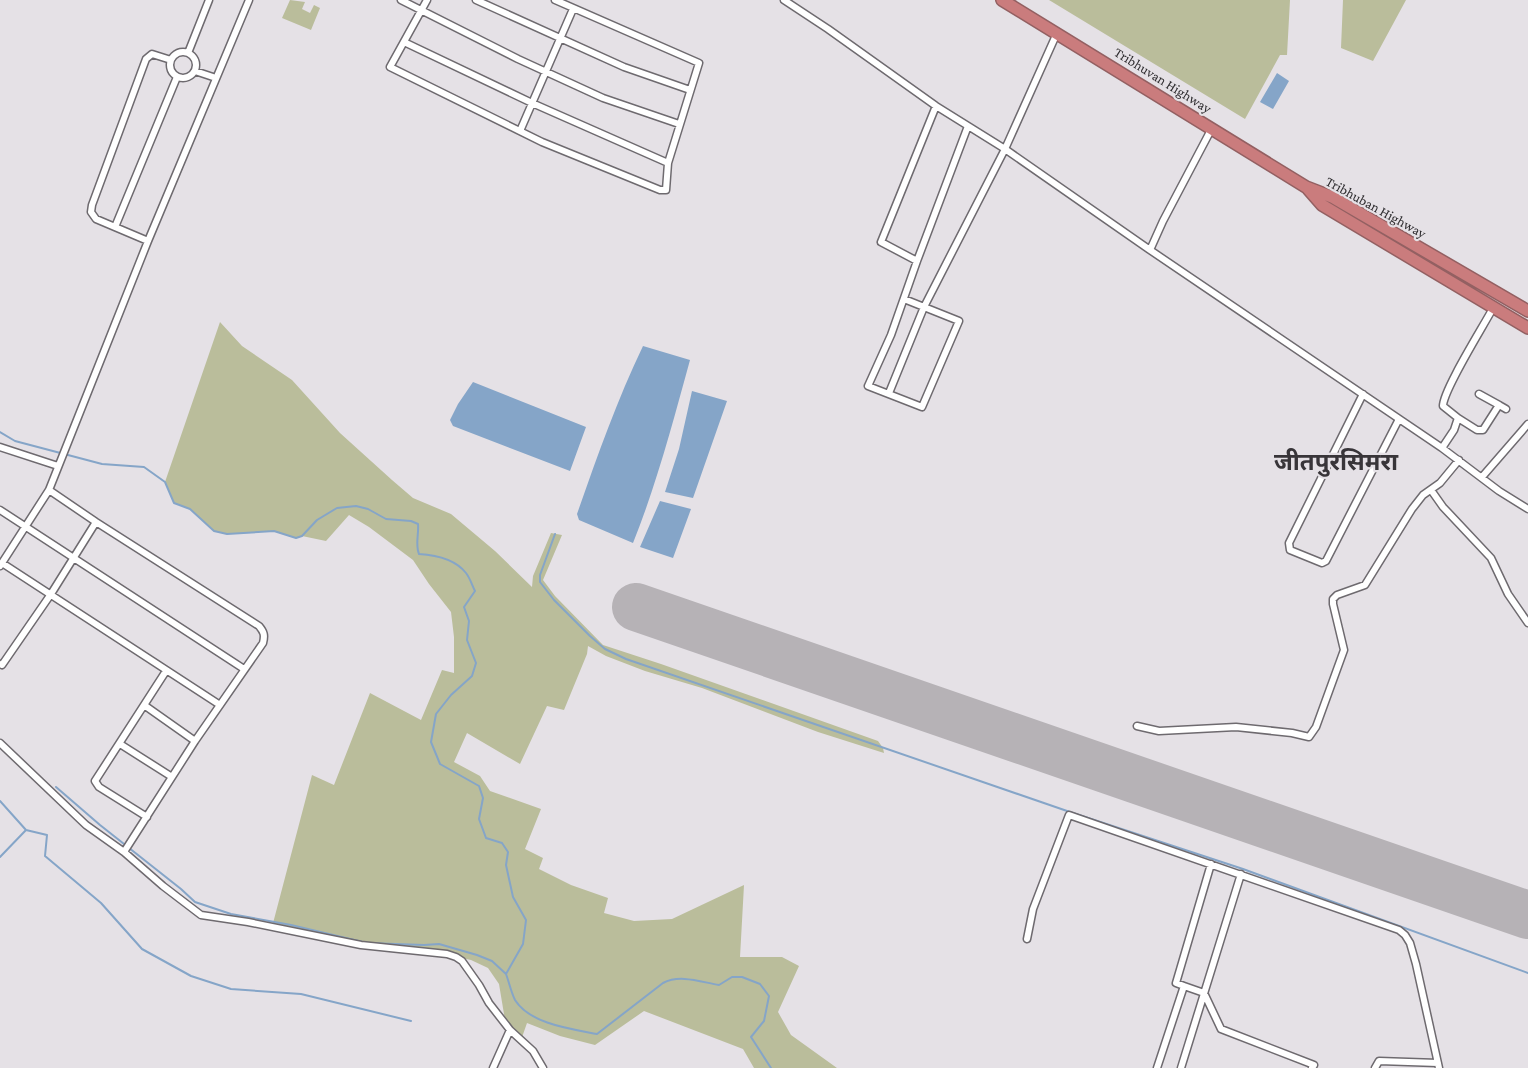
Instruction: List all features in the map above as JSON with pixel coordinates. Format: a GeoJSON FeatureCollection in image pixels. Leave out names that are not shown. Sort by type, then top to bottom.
{"type":"FeatureCollection","features":[{"type":"Feature","properties":{"kind":"highway","name":"Tribhuvan Highway"},"geometry":{"type":"LineString","coordinates":[[1002,0],[1212,128],[1306,188]]}},
{"type":"Feature","properties":{"kind":"highway","name":"Tribhuban Highway"},"geometry":{"type":"LineString","coordinates":[[1306,188],[1322,205],[1528,328]]}},
{"type":"Feature","properties":{"kind":"highway","name":"Tribhuban Highway"},"geometry":{"type":"LineString","coordinates":[[1306,188],[1332,197],[1528,311]]}},
{"type":"Feature","properties":{"kind":"street"},"geometry":{"type":"LineString","coordinates":[[188,53],[209,0]]}},
{"type":"Feature","properties":{"kind":"street"},"geometry":{"type":"LineString","coordinates":[[220,704],[166,671],[51,594],[1,565],[49,490],[148,241],[249,0]]}},
{"type":"Feature","properties":{"kind":"street"},"geometry":{"type":"LineString","coordinates":[[401,0],[420,11],[603,98],[679,124]]}},
{"type":"Feature","properties":{"kind":"street"},"geometry":{"type":"LineString","coordinates":[[427,0],[390,67],[520,131],[597,165],[660,190],[666,190],[668,163],[699,63],[555,0]]}},
{"type":"Feature","properties":{"kind":"street"},"geometry":{"type":"LineString","coordinates":[[476,0],[624,68],[690,90]]}},
{"type":"Feature","properties":{"kind":"street"},"geometry":{"type":"LineString","coordinates":[[784,0],[936,106],[1004,149],[1442,448],[1528,509]]}},
{"type":"Feature","properties":{"kind":"street"},"geometry":{"type":"LineString","coordinates":[[520,131],[573,9]]}},
{"type":"Feature","properties":{"kind":"street"},"geometry":{"type":"LineString","coordinates":[[889,392],[924,307],[1004,149],[1057,33]]}},
{"type":"Feature","properties":{"kind":"street"},"geometry":{"type":"LineString","coordinates":[[404,42],[532,103],[668,163]]}},
{"type":"Feature","properties":{"kind":"street"},"geometry":{"type":"LineString","coordinates":[[178,53],[188,53],[192,55],[196,62],[195,71],[190,77],[177,77],[171,69],[171,60],[178,53]]}},
{"type":"Feature","properties":{"kind":"street"},"geometry":{"type":"LineString","coordinates":[[148,241],[93,216],[91,212],[146,59],[152,54],[171,60]]}},
{"type":"Feature","properties":{"kind":"street"},"geometry":{"type":"LineString","coordinates":[[195,71],[216,78]]}},
{"type":"Feature","properties":{"kind":"street"},"geometry":{"type":"LineString","coordinates":[[115,227],[177,77]]}},
{"type":"Feature","properties":{"kind":"street"},"geometry":{"type":"LineString","coordinates":[[917,260],[881,242],[936,106]]}},
{"type":"Feature","properties":{"kind":"street"},"geometry":{"type":"LineString","coordinates":[[904,300],[959,321],[922,406],[889,392],[868,386],[891,335],[917,260],[968,126]]}},
{"type":"Feature","properties":{"kind":"street"},"geometry":{"type":"LineString","coordinates":[[1150,250],[1163,221],[1212,128]]}},
{"type":"Feature","properties":{"kind":"street"},"geometry":{"type":"LineString","coordinates":[[1493,308],[1449,386],[1442,406],[1477,430],[1483,430],[1499,405]]}},
{"type":"Feature","properties":{"kind":"street"},"geometry":{"type":"LineString","coordinates":[[1363,394],[1289,543],[1290,550],[1322,563],[1326,561],[1399,419]]}},
{"type":"Feature","properties":{"kind":"street"},"geometry":{"type":"LineString","coordinates":[[1479,394],[1506,409]]}},
{"type":"Feature","properties":{"kind":"street"},"geometry":{"type":"LineString","coordinates":[[1442,448],[1454,430],[1458,418]]}},
{"type":"Feature","properties":{"kind":"street"},"geometry":{"type":"LineString","coordinates":[[1482,477],[1528,424]]}},
{"type":"Feature","properties":{"kind":"street"},"geometry":{"type":"LineString","coordinates":[[0,447],[58,466]]}},
{"type":"Feature","properties":{"kind":"street"},"geometry":{"type":"LineString","coordinates":[[1137,726],[1158,731],[1236,727],[1292,733],[1309,737],[1316,727],[1344,650],[1333,599],[1337,595],[1365,585],[1412,509],[1423,495],[1440,483],[1458,460]]}},
{"type":"Feature","properties":{"kind":"street"},"geometry":{"type":"LineString","coordinates":[[49,490],[259,626],[263,631],[263,643],[195,741],[125,852]]}},
{"type":"Feature","properties":{"kind":"street"},"geometry":{"type":"LineString","coordinates":[[1431,490],[1443,507],[1491,558],[1508,594],[1528,623]]}},
{"type":"Feature","properties":{"kind":"street"},"geometry":{"type":"LineString","coordinates":[[0,510],[244,669]]}},
{"type":"Feature","properties":{"kind":"street"},"geometry":{"type":"LineString","coordinates":[[0,664],[2,665],[51,594],[96,522]]}},
{"type":"Feature","properties":{"kind":"street"},"geometry":{"type":"LineString","coordinates":[[147,817],[99,787],[95,781],[166,671]]}},
{"type":"Feature","properties":{"kind":"street"},"geometry":{"type":"LineString","coordinates":[[144,705],[195,741]]}},
{"type":"Feature","properties":{"kind":"street"},"geometry":{"type":"LineString","coordinates":[[0,743],[86,825],[125,852],[201,915],[248,922],[361,945],[447,954],[456,957],[462,961],[489,1003],[510,1030],[533,1051],[543,1068]]}},
{"type":"Feature","properties":{"kind":"street"},"geometry":{"type":"LineString","coordinates":[[120,744],[172,777]]}},
{"type":"Feature","properties":{"kind":"street"},"geometry":{"type":"LineString","coordinates":[[1028,939],[1033,909],[1069,815],[1399,930],[1405,935],[1416,964],[1439,1066],[1379,1061],[1375,1068]]}},
{"type":"Feature","properties":{"kind":"street"},"geometry":{"type":"LineString","coordinates":[[1211,864],[1176,983],[1204,994],[1222,1029],[1314,1064],[1312,1068]]}},
{"type":"Feature","properties":{"kind":"street"},"geometry":{"type":"LineString","coordinates":[[1181,1068],[1241,874]]}},
{"type":"Feature","properties":{"kind":"street"},"geometry":{"type":"LineString","coordinates":[[1157,1068],[1184,986]]}},
{"type":"Feature","properties":{"kind":"street"},"geometry":{"type":"LineString","coordinates":[[492,1068],[510,1030]]}},
{"type":"Feature","properties":{"kind":"green space"},"geometry":{"type":"Polygon","coordinates":[[[290,0],[305,2],[302,9],[310,13],[314,5],[320,8],[311,30],[282,18],[290,0]]]}},
{"type":"Feature","properties":{"kind":"green space"},"geometry":{"type":"Polygon","coordinates":[[[1049,0],[1290,0],[1287,55],[1280,55],[1245,119],[1049,0]]]}},
{"type":"Feature","properties":{"kind":"green space"},"geometry":{"type":"Polygon","coordinates":[[[1343,0],[1406,0],[1373,61],[1341,48],[1343,0]]]}},
{"type":"Feature","properties":{"kind":"green space"},"geometry":{"type":"Polygon","coordinates":[[[220,322],[242,346],[292,380],[340,433],[413,498],[451,514],[495,551],[532,587],[533,576],[551,533],[562,535],[543,580],[555,596],[603,645],[878,741],[884,753],[818,732],[702,688],[645,671],[606,656],[588,646],[587,654],[564,710],[547,706],[520,764],[467,733],[454,762],[480,776],[490,791],[541,809],[525,849],[543,858],[539,869],[571,885],[608,898],[604,913],[634,921],[672,919],[744,885],[740,957],[782,957],[799,966],[778,1012],[791,1035],[837,1068],[754,1068],[743,1049],[644,1011],[595,1045],[560,1036],[527,1023],[520,1043],[505,1020],[499,984],[488,968],[471,960],[440,953],[412,951],[272,927],[312,775],[334,785],[370,693],[421,720],[442,670],[454,673],[454,637],[451,612],[413,560],[369,527],[349,515],[326,541],[302,536],[296,538],[274,531],[227,534],[214,531],[190,509],[174,503],[165,482],[220,322]]]}},
{"type":"Feature","properties":{"kind":"water"},"geometry":{"type":"Polygon","coordinates":[[[1277,73],[1289,81],[1273,109],[1260,102],[1277,73]]]}},
{"type":"Feature","properties":{"kind":"water"},"geometry":{"type":"Polygon","coordinates":[[[643,346],[690,360],[657,475],[633,543],[579,520],[577,514],[616,408],[643,346]]]}},
{"type":"Feature","properties":{"kind":"water"},"geometry":{"type":"Polygon","coordinates":[[[473,382],[586,427],[570,471],[453,426],[450,420],[473,382]]]}},
{"type":"Feature","properties":{"kind":"water"},"geometry":{"type":"Polygon","coordinates":[[[692,391],[727,401],[693,498],[665,492],[679,449],[692,391]]]}},
{"type":"Feature","properties":{"kind":"water"},"geometry":{"type":"Polygon","coordinates":[[[660,501],[691,509],[673,558],[640,547],[660,501]]]}},
{"type":"Feature","properties":{"kind":"waterway"},"geometry":{"type":"LineString","coordinates":[[0,432],[15,441],[102,464],[144,467],[165,482],[174,503],[190,509],[214,531],[227,534],[274,531],[296,538],[302,536],[317,520],[337,508],[356,506],[368,509],[386,519],[411,521],[418,524],[417,547],[419,554],[432,555],[456,564],[467,575],[475,591],[464,607],[469,621],[467,640],[476,663],[472,676],[451,695],[436,714],[431,742],[440,764],[479,786],[483,798],[479,819],[486,838],[502,843],[508,852],[506,865],[513,897],[526,920],[523,944],[506,974],[515,1000],[530,1015],[541,1020],[597,1034],[663,983],[670,980],[683,979],[719,985],[732,977],[742,977],[760,984],[769,996],[764,1021],[751,1037],[771,1068]]}},
{"type":"Feature","properties":{"kind":"waterway"},"geometry":{"type":"LineString","coordinates":[[555,534],[540,575],[540,582],[554,600],[590,636],[605,649],[626,659],[1070,812],[1243,869],[1528,973]]}},
{"type":"Feature","properties":{"kind":"waterway"},"geometry":{"type":"LineString","coordinates":[[56,787],[195,902],[231,914],[291,925],[367,943],[439,944],[492,961],[506,974]]}},
{"type":"Feature","properties":{"kind":"waterway"},"geometry":{"type":"LineString","coordinates":[[0,801],[26,830],[47,835],[45,856],[101,903],[142,949],[191,976],[231,989],[301,994],[411,1021]]}},
{"type":"Feature","properties":{"kind":"waterway"},"geometry":{"type":"LineString","coordinates":[[0,857],[26,830]]}},
{"type":"Feature","properties":{"kind":"runway"},"geometry":{"type":"LineString","coordinates":[[636,607],[1528,915]]}},
{"type":"Feature","properties":{"kind":"district","name":"जीतपुरसिमरा"},"geometry":{"type":"Point","coordinates":[1336,462]}}]}
